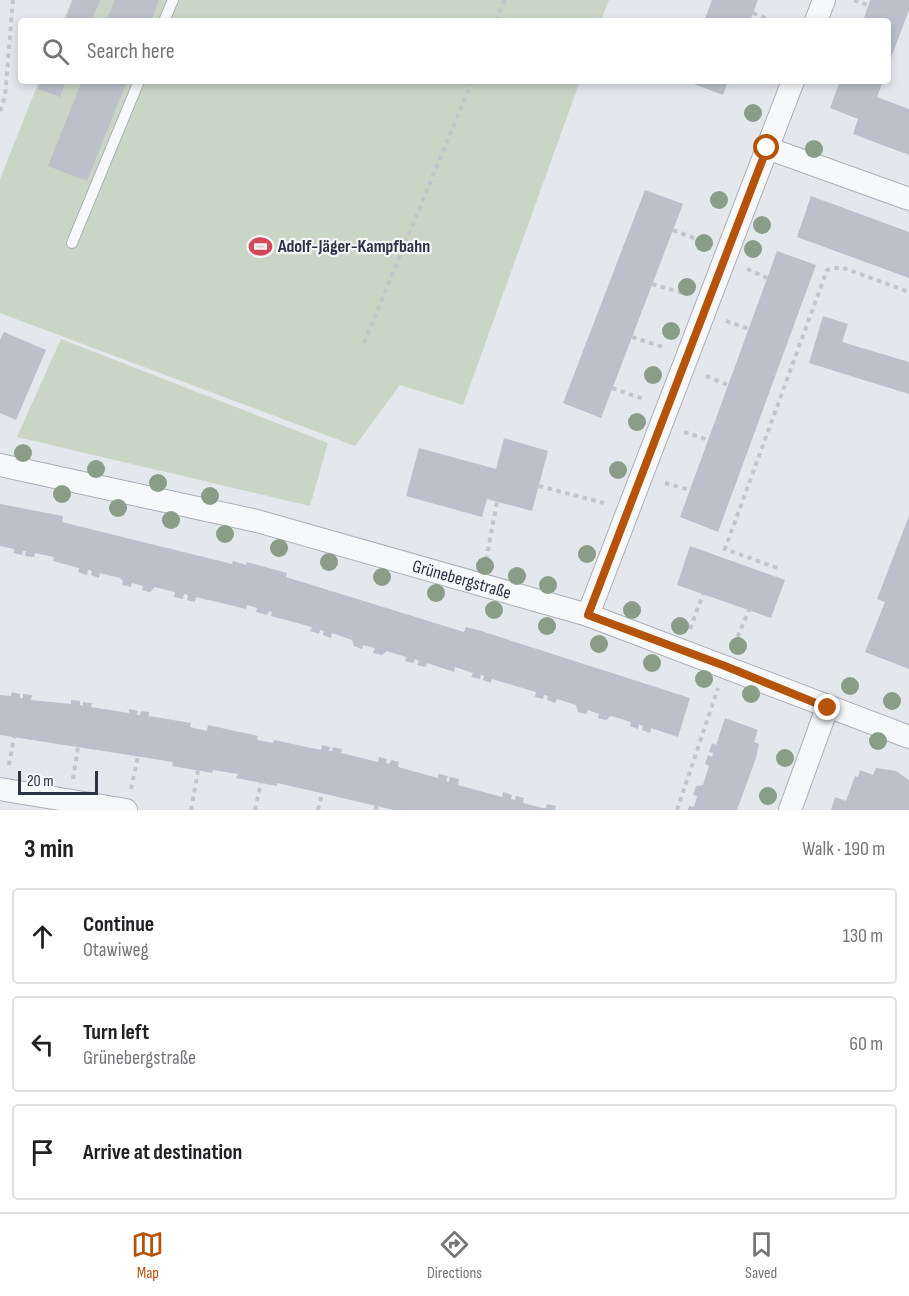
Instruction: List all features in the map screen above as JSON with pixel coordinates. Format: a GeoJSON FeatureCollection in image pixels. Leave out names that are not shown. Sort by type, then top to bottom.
{"type":"FeatureCollection","features":[{"type":"Feature","properties":{"kind":"street"},"geometry":{"type":"LineString","coordinates":[[817,18],[824,0]]}},
{"type":"Feature","properties":{"kind":"street"},"geometry":{"type":"LineString","coordinates":[[588,615],[792,84]]}},
{"type":"Feature","properties":{"kind":"street"},"geometry":{"type":"LineString","coordinates":[[767,148],[909,199]]}},
{"type":"Feature","properties":{"kind":"street","name":"Grünebergstraße"},"geometry":{"type":"LineString","coordinates":[[0,465],[256,521],[588,615],[909,737]]}},
{"type":"Feature","properties":{"kind":"street"},"geometry":{"type":"LineString","coordinates":[[790,810],[828,708]]}},
{"type":"Feature","properties":{"kind":"street"},"geometry":{"type":"LineString","coordinates":[[0,789],[70,800],[127,805]]}},
{"type":"Feature","properties":{"kind":"lane"},"geometry":{"type":"LineString","coordinates":[[165,18],[173,0]]}},
{"type":"Feature","properties":{"kind":"lane"},"geometry":{"type":"LineString","coordinates":[[72,243],[138,84]]}},
{"type":"Feature","properties":{"kind":"path"},"geometry":{"type":"LineString","coordinates":[[0,111],[13,0]]}},
{"type":"Feature","properties":{"kind":"path"},"geometry":{"type":"LineString","coordinates":[[497,18],[505,0]]}},
{"type":"Feature","properties":{"kind":"path"},"geometry":{"type":"LineString","coordinates":[[854,0],[868,5]]}},
{"type":"Feature","properties":{"kind":"path"},"geometry":{"type":"LineString","coordinates":[[753,13],[765,18]]}},
{"type":"Feature","properties":{"kind":"path"},"geometry":{"type":"LineString","coordinates":[[364,343],[471,84]]}},
{"type":"Feature","properties":{"kind":"path"},"geometry":{"type":"LineString","coordinates":[[673,230],[727,251]]}},
{"type":"Feature","properties":{"kind":"path"},"geometry":{"type":"LineString","coordinates":[[777,568],[725,549],[827,270],[842,267],[909,292]]}},
{"type":"Feature","properties":{"kind":"path"},"geometry":{"type":"LineString","coordinates":[[652,284],[707,300]]}},
{"type":"Feature","properties":{"kind":"path"},"geometry":{"type":"LineString","coordinates":[[632,337],[687,355]]}},
{"type":"Feature","properties":{"kind":"path"},"geometry":{"type":"LineString","coordinates":[[612,388],[667,408]]}},
{"type":"Feature","properties":{"kind":"path"},"geometry":{"type":"LineString","coordinates":[[539,486],[628,510]]}},
{"type":"Feature","properties":{"kind":"path"},"geometry":{"type":"LineString","coordinates":[[482,585],[497,502]]}},
{"type":"Feature","properties":{"kind":"path"},"geometry":{"type":"LineString","coordinates":[[683,650],[703,594]]}},
{"type":"Feature","properties":{"kind":"path"},"geometry":{"type":"LineString","coordinates":[[677,810],[725,666],[748,610]]}},
{"type":"Feature","properties":{"kind":"path"},"geometry":{"type":"LineString","coordinates":[[70,800],[78,747]]}},
{"type":"Feature","properties":{"kind":"path"},"geometry":{"type":"LineString","coordinates":[[127,805],[138,756]]}},
{"type":"Feature","properties":{"kind":"path"},"geometry":{"type":"LineString","coordinates":[[192,810],[198,771]]}},
{"type":"Feature","properties":{"kind":"path"},"geometry":{"type":"LineString","coordinates":[[255,810],[261,783]]}},
{"type":"Feature","properties":{"kind":"path"},"geometry":{"type":"LineString","coordinates":[[318,810],[322,793]]}},
{"type":"Feature","properties":{"kind":"green space"},"geometry":{"type":"Polygon","coordinates":[[[72,0],[609,0],[602,18],[64,18],[72,0]]]}},
{"type":"Feature","properties":{"kind":"green space","name":"Adolf-Jäger-Kampfbahn"},"geometry":{"type":"Polygon","coordinates":[[[38,84],[579,84],[463,405],[400,385],[355,446],[0,313],[0,179],[38,84]]]}},
{"type":"Feature","properties":{"kind":"green space"},"geometry":{"type":"Polygon","coordinates":[[[61,339],[328,443],[310,506],[17,437],[61,339]]]}},
{"type":"Feature","properties":{"kind":"building"},"geometry":{"type":"Polygon","coordinates":[[[73,0],[100,0],[92,18],[66,18],[73,0]]]}},
{"type":"Feature","properties":{"kind":"building"},"geometry":{"type":"Polygon","coordinates":[[[115,0],[159,0],[152,18],[107,18],[115,0]]]}},
{"type":"Feature","properties":{"kind":"building"},"geometry":{"type":"Polygon","coordinates":[[[712,0],[758,0],[751,18],[705,18],[712,0]]]}},
{"type":"Feature","properties":{"kind":"building"},"geometry":{"type":"Polygon","coordinates":[[[870,0],[909,0],[909,10],[891,58],[891,18],[864,18],[870,0]]]}},
{"type":"Feature","properties":{"kind":"building"},"geometry":{"type":"Polygon","coordinates":[[[40,84],[65,84],[60,97],[38,89],[40,84]]]}},
{"type":"Feature","properties":{"kind":"building"},"geometry":{"type":"Polygon","coordinates":[[[81,84],[126,84],[87,181],[48,166],[81,84]]]}},
{"type":"Feature","properties":{"kind":"building"},"geometry":{"type":"Polygon","coordinates":[[[694,84],[727,84],[723,95],[694,84]]]}},
{"type":"Feature","properties":{"kind":"building"},"geometry":{"type":"Polygon","coordinates":[[[839,84],[882,84],[877,97],[909,109],[909,155],[853,134],[858,119],[830,108],[839,84]]]}},
{"type":"Feature","properties":{"kind":"building"},"geometry":{"type":"Polygon","coordinates":[[[645,190],[683,204],[601,418],[563,403],[645,190]]]}},
{"type":"Feature","properties":{"kind":"building"},"geometry":{"type":"Polygon","coordinates":[[[811,196],[909,232],[909,278],[797,237],[811,196]]]}},
{"type":"Feature","properties":{"kind":"building"},"geometry":{"type":"Polygon","coordinates":[[[777,251],[816,265],[718,532],[680,517],[777,251]]]}},
{"type":"Feature","properties":{"kind":"building"},"geometry":{"type":"Polygon","coordinates":[[[823,316],[848,324],[842,342],[909,362],[909,394],[809,363],[823,316]]]}},
{"type":"Feature","properties":{"kind":"building"},"geometry":{"type":"Polygon","coordinates":[[[4,332],[46,350],[16,420],[0,413],[0,340],[4,332]]]}},
{"type":"Feature","properties":{"kind":"building"},"geometry":{"type":"Polygon","coordinates":[[[504,438],[548,451],[532,511],[487,499],[482,517],[406,496],[419,448],[496,469],[504,438]]]}},
{"type":"Feature","properties":{"kind":"building"},"geometry":{"type":"Polygon","coordinates":[[[0,504],[63,516],[62,522],[232,564],[233,561],[246,565],[247,562],[287,573],[286,577],[464,632],[466,627],[481,631],[690,698],[678,737],[651,728],[650,733],[642,730],[643,726],[639,724],[638,729],[630,726],[631,722],[611,716],[606,720],[598,718],[599,714],[588,710],[586,714],[578,712],[576,705],[557,699],[555,703],[547,700],[548,696],[544,695],[543,699],[535,697],[536,692],[492,679],[491,683],[483,680],[484,676],[481,675],[480,679],[471,677],[473,673],[455,667],[454,672],[427,663],[426,667],[417,665],[419,661],[415,659],[413,663],[405,661],[406,657],[387,651],[382,655],[373,653],[375,648],[363,645],[362,649],[354,646],[352,640],[332,633],[331,638],[323,635],[324,631],[320,630],[319,634],[310,631],[312,627],[271,616],[272,612],[269,611],[267,615],[256,612],[257,608],[247,605],[246,609],[196,597],[195,602],[187,600],[188,595],[184,594],[183,599],[174,597],[175,592],[155,587],[150,592],[142,590],[143,586],[132,583],[131,587],[122,585],[123,581],[120,578],[100,573],[99,578],[91,575],[92,571],[88,570],[87,575],[78,572],[79,568],[53,561],[54,557],[35,553],[34,557],[25,556],[26,551],[23,551],[22,555],[14,553],[14,549],[0,546],[0,504]]]}},
{"type":"Feature","properties":{"kind":"building"},"geometry":{"type":"Polygon","coordinates":[[[909,516],[909,669],[865,652],[885,602],[877,599],[909,516]]]}},
{"type":"Feature","properties":{"kind":"building"},"geometry":{"type":"Polygon","coordinates":[[[690,546],[785,580],[771,618],[677,585],[690,546]]]}},
{"type":"Feature","properties":{"kind":"building"},"geometry":{"type":"Polygon","coordinates":[[[12,692],[20,694],[20,698],[23,698],[23,694],[32,695],[31,700],[71,704],[71,700],[80,701],[80,705],[83,706],[83,702],[92,703],[91,707],[129,713],[129,709],[138,711],[137,715],[140,715],[141,711],[149,712],[149,716],[191,723],[190,727],[207,731],[208,725],[258,736],[257,740],[273,743],[274,740],[321,750],[322,745],[330,747],[329,751],[332,751],[333,747],[342,749],[341,753],[378,762],[379,757],[387,759],[386,763],[389,764],[391,760],[399,762],[398,767],[438,778],[439,774],[448,776],[446,781],[449,782],[450,777],[459,779],[458,785],[502,797],[503,792],[512,795],[511,799],[515,800],[516,796],[524,798],[523,803],[543,808],[546,808],[547,804],[556,806],[555,810],[394,810],[277,783],[277,786],[236,778],[238,774],[213,770],[212,773],[172,766],[173,762],[0,735],[0,695],[11,696],[12,692]]]}},
{"type":"Feature","properties":{"kind":"building"},"geometry":{"type":"Polygon","coordinates":[[[725,718],[758,730],[754,742],[759,744],[756,758],[737,810],[688,810],[689,806],[694,807],[697,796],[693,795],[696,786],[703,785],[709,766],[705,764],[708,755],[712,757],[713,753],[709,752],[712,743],[716,745],[725,718]]]}},
{"type":"Feature","properties":{"kind":"building"},"geometry":{"type":"Polygon","coordinates":[[[876,768],[896,771],[909,780],[909,810],[831,810],[835,797],[846,801],[855,776],[858,777],[860,770],[873,775],[876,768]]]}},
{"type":"Feature","properties":{"kind":"place","name":"Adolf-Jäger-Kampfbahn"},"geometry":{"type":"Point","coordinates":[260,246]}},
{"type":"Feature","properties":{"kind":"route"},"geometry":{"type":"LineString","coordinates":[[767,148],[588,615],[725,666],[828,708]]}}]}
